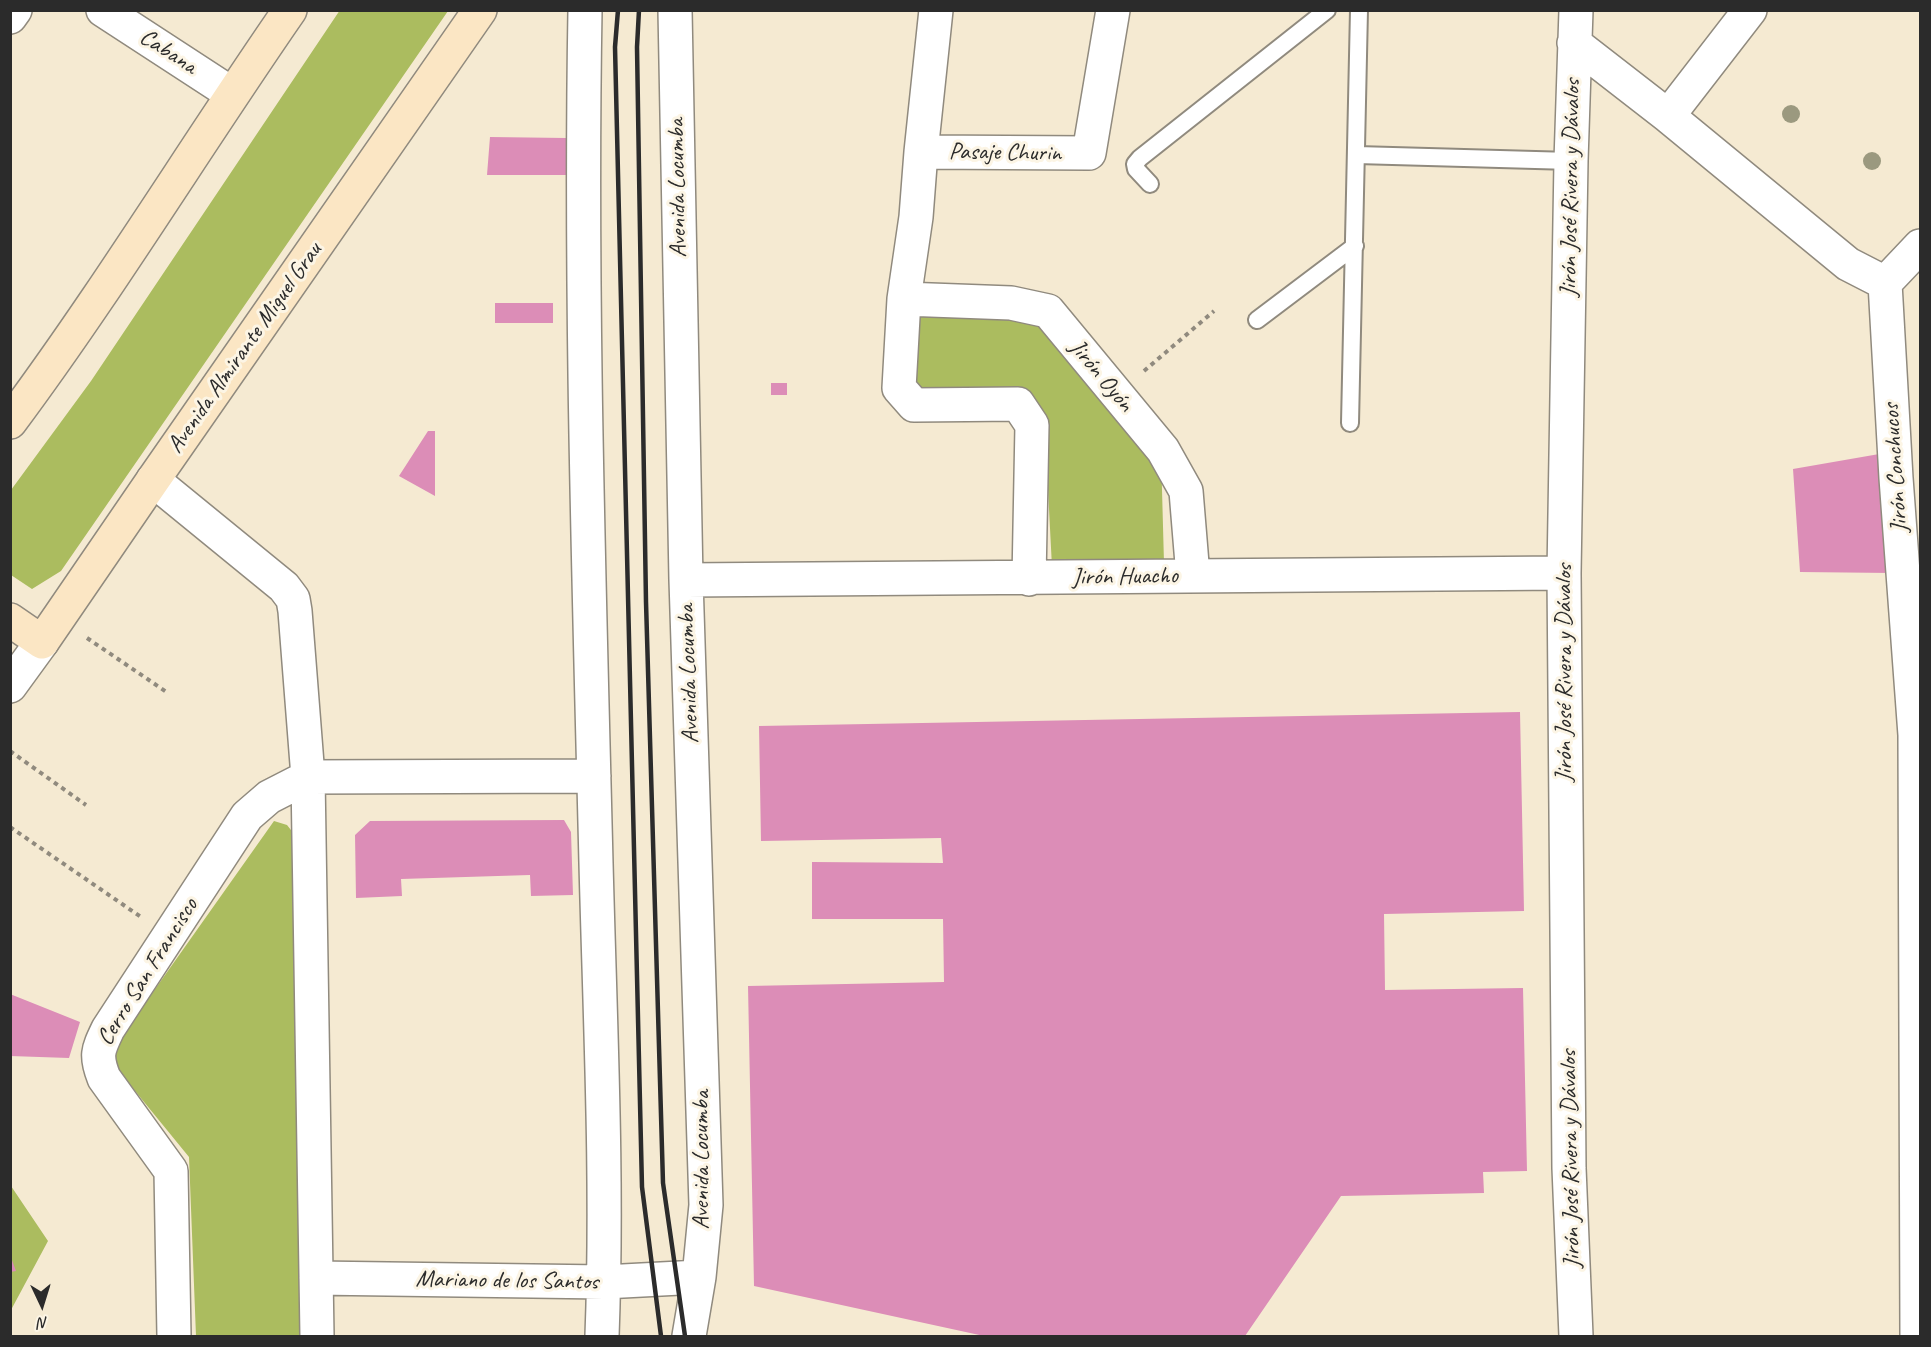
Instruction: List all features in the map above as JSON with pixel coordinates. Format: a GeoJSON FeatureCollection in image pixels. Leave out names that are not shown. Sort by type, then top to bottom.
{"type":"FeatureCollection","features":[{"type":"Feature","properties":{"kind":"main road"},"geometry":{"type":"LineString","coordinates":[[10,422],[53,365],[290,10]]}},
{"type":"Feature","properties":{"kind":"main road","name":"Avenida Almirante Miguel Grau"},"geometry":{"type":"LineString","coordinates":[[50,631],[480,10]]}},
{"type":"Feature","properties":{"kind":"main road"},"geometry":{"type":"LineString","coordinates":[[10,620],[50,631]]}},
{"type":"Feature","properties":{"kind":"street"},"geometry":{"type":"LineString","coordinates":[[10,17],[15,10]]}},
{"type":"Feature","properties":{"kind":"street","name":"Cabana"},"geometry":{"type":"LineString","coordinates":[[103,10],[232,94]]}},
{"type":"Feature","properties":{"kind":"street"},"geometry":{"type":"LineString","coordinates":[[585,10],[582,156],[604,1207],[602,1336]]}},
{"type":"Feature","properties":{"kind":"street","name":"Avenida Locumba"},"geometry":{"type":"LineString","coordinates":[[675,10],[686,580],[706,1205],[699,1277],[689,1336]]}},
{"type":"Feature","properties":{"kind":"street"},"geometry":{"type":"LineString","coordinates":[[936,10],[916,218],[904,298],[898,388],[915,405],[1018,404],[1032,425],[1029,579]]}},
{"type":"Feature","properties":{"kind":"street","name":"Pasaje Churin"},"geometry":{"type":"LineString","coordinates":[[921,152],[1089,153],[1113,10]]}},
{"type":"Feature","properties":{"kind":"street","name":"Jirón José Rivera y Dávalos"},"geometry":{"type":"LineString","coordinates":[[1576,10],[1564,573],[1569,1168],[1576,1336]]}},
{"type":"Feature","properties":{"kind":"street"},"geometry":{"type":"LineString","coordinates":[[1668,116],[1750,10]]}},
{"type":"Feature","properties":{"kind":"street"},"geometry":{"type":"LineString","coordinates":[[1574,43],[1668,116],[1848,264],[1885,283],[1920,246]]}},
{"type":"Feature","properties":{"kind":"street","name":"Jirón Conchucos"},"geometry":{"type":"LineString","coordinates":[[1885,283],[1896,489],[1918,734],[1917,1336]]}},
{"type":"Feature","properties":{"kind":"street","name":"Jirón Oyón"},"geometry":{"type":"LineString","coordinates":[[904,298],[1011,303],[1048,311],[1164,450],[1186,491],[1193,576]]}},
{"type":"Feature","properties":{"kind":"street"},"geometry":{"type":"LineString","coordinates":[[153,480],[284,587],[293,599],[296,611],[308,777],[317,1336]]}},
{"type":"Feature","properties":{"kind":"street","name":"Jirón Huacho"},"geometry":{"type":"LineString","coordinates":[[686,580],[1564,573]]}},
{"type":"Feature","properties":{"kind":"street","name":"Avenida Almirante Miguel Grau"},"geometry":{"type":"LineString","coordinates":[[10,686],[50,631]]}},
{"type":"Feature","properties":{"kind":"street","name":"Cerro San Francisco"},"geometry":{"type":"LineString","coordinates":[[174,1336],[171,1171],[104,1078],[97,1061],[98,1049],[108,1029],[247,816],[269,797],[308,777],[594,776]]}},
{"type":"Feature","properties":{"kind":"street","name":"Mariano de los Santos"},"geometry":{"type":"LineString","coordinates":[[316,1278],[604,1282],[699,1277]]}},
{"type":"Feature","properties":{"kind":"lane"},"geometry":{"type":"LineString","coordinates":[[1150,184],[1136,169],[1135,164],[1140,158],[1327,10]]}},
{"type":"Feature","properties":{"kind":"lane"},"geometry":{"type":"LineString","coordinates":[[1350,423],[1359,10]]}},
{"type":"Feature","properties":{"kind":"lane"},"geometry":{"type":"LineString","coordinates":[[1357,155],[1571,161]]}},
{"type":"Feature","properties":{"kind":"lane"},"geometry":{"type":"LineString","coordinates":[[1257,320],[1355,246]]}},
{"type":"Feature","properties":{"kind":"path"},"geometry":{"type":"LineString","coordinates":[[1118,394],[1214,311]]}},
{"type":"Feature","properties":{"kind":"path"},"geometry":{"type":"LineString","coordinates":[[50,631],[168,693]]}},
{"type":"Feature","properties":{"kind":"path"},"geometry":{"type":"LineString","coordinates":[[10,751],[86,805]]}},
{"type":"Feature","properties":{"kind":"path"},"geometry":{"type":"LineString","coordinates":[[10,827],[169,936]]}},
{"type":"Feature","properties":{"kind":"green space"},"geometry":{"type":"Polygon","coordinates":[[[340,10],[448,11],[61,571],[32,589],[11,575],[11,490],[91,381],[340,10]]]}},
{"type":"Feature","properties":{"kind":"green space"},"geometry":{"type":"Polygon","coordinates":[[[1032,312],[1161,453],[1164,563],[1052,567],[1044,412],[1024,391],[910,391],[916,313],[1032,312]]]}},
{"type":"Feature","properties":{"kind":"green space"},"geometry":{"type":"Polygon","coordinates":[[[274,821],[287,825],[305,848],[299,1336],[196,1336],[189,1157],[113,1064],[110,1042],[136,1016],[274,821]]]}},
{"type":"Feature","properties":{"kind":"green space"},"geometry":{"type":"Polygon","coordinates":[[[11,1186],[48,1241],[11,1310],[11,1186]]]}},
{"type":"Feature","properties":{"kind":"building"},"geometry":{"type":"Polygon","coordinates":[[[490,137],[566,138],[567,175],[487,175],[490,137]]]}},
{"type":"Feature","properties":{"kind":"building"},"geometry":{"type":"Polygon","coordinates":[[[495,303],[553,303],[553,323],[495,323],[495,303]]]}},
{"type":"Feature","properties":{"kind":"building"},"geometry":{"type":"Polygon","coordinates":[[[771,383],[787,383],[787,395],[771,395],[771,383]]]}},
{"type":"Feature","properties":{"kind":"building"},"geometry":{"type":"Polygon","coordinates":[[[428,431],[435,431],[435,496],[399,476],[428,431]]]}},
{"type":"Feature","properties":{"kind":"building"},"geometry":{"type":"Polygon","coordinates":[[[1885,453],[1892,573],[1800,572],[1793,469],[1885,453]]]}},
{"type":"Feature","properties":{"kind":"building"},"geometry":{"type":"Polygon","coordinates":[[[1520,712],[1524,911],[1384,914],[1385,990],[1523,988],[1527,1171],[1483,1172],[1484,1193],[1341,1196],[1245,1336],[984,1336],[754,1286],[748,986],[944,982],[943,919],[812,919],[812,862],[943,863],[941,838],[761,841],[759,726],[1520,712]]]}},
{"type":"Feature","properties":{"kind":"building"},"geometry":{"type":"Polygon","coordinates":[[[564,820],[571,832],[573,895],[531,896],[530,875],[401,879],[402,896],[356,898],[355,835],[370,821],[564,820]]]}},
{"type":"Feature","properties":{"kind":"building"},"geometry":{"type":"Polygon","coordinates":[[[10,994],[80,1022],[69,1058],[10,1056],[10,994]]]}},
{"type":"Feature","properties":{"kind":"building"},"geometry":{"type":"Polygon","coordinates":[[[10,1255],[16,1271],[10,1272],[10,1255]]]}},
{"type":"Feature","properties":{"kind":"railway"},"geometry":{"type":"LineString","coordinates":[[618,10],[615,47],[642,1187],[661,1336]]}},
{"type":"Feature","properties":{"kind":"railway"},"geometry":{"type":"LineString","coordinates":[[639,10],[637,47],[646,602],[663,1183],[685,1336]]}}]}
